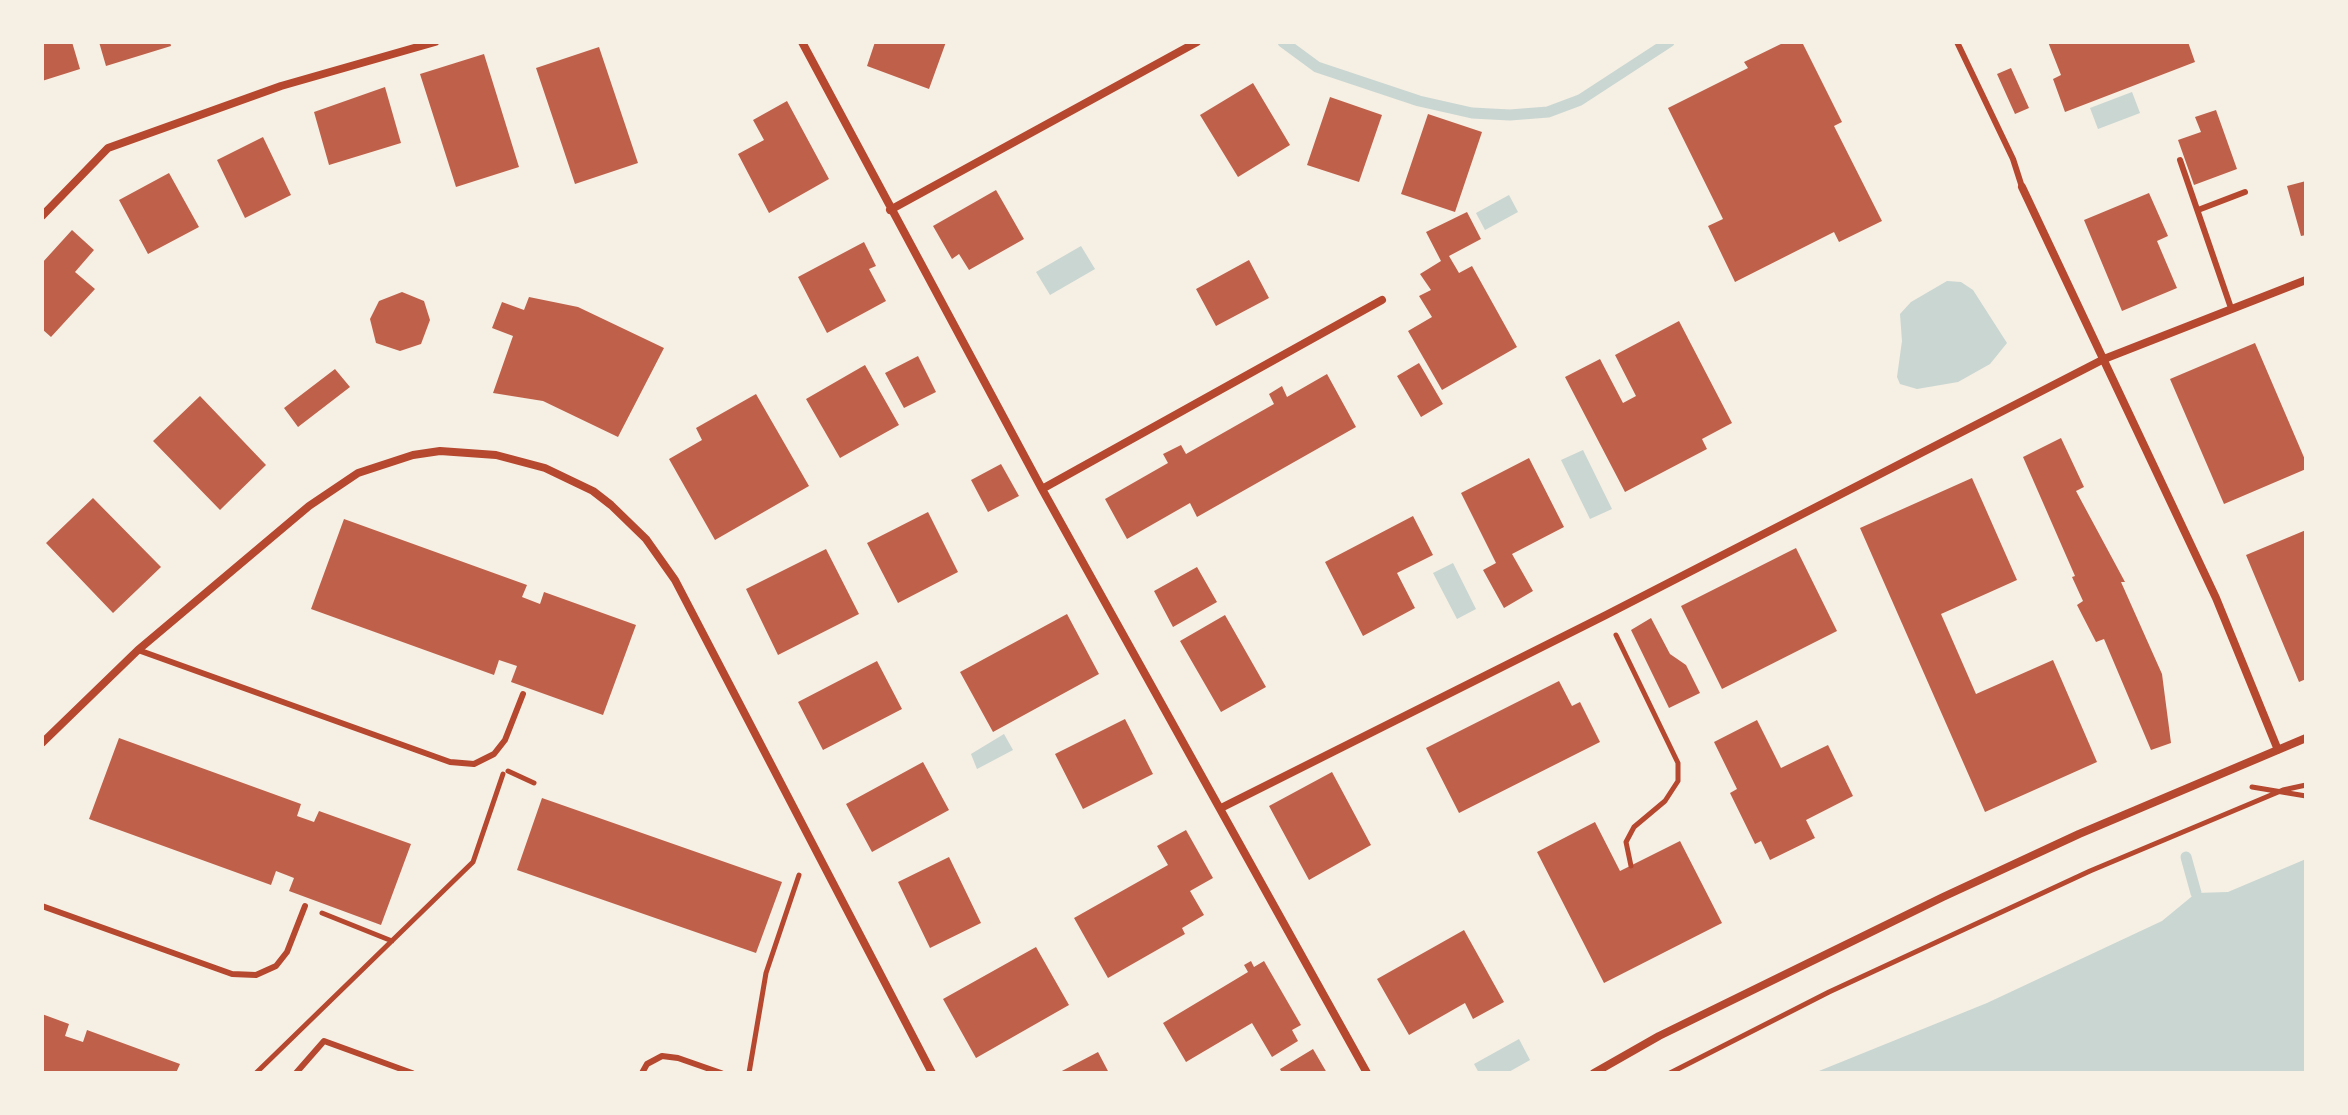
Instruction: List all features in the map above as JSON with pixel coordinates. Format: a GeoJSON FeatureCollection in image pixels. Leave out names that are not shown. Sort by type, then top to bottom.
{"type":"FeatureCollection","features":[{"type":"Feature","properties":{"kind":"street"},"geometry":{"type":"LineString","coordinates":[[42,216],[108,148],[281,86],[435,42]]}},
{"type":"Feature","properties":{"kind":"street"},"geometry":{"type":"LineString","coordinates":[[802,42],[1042,489],[1367,1073]]}},
{"type":"Feature","properties":{"kind":"street"},"geometry":{"type":"LineString","coordinates":[[890,210],[1197,42]]}},
{"type":"Feature","properties":{"kind":"street"},"geometry":{"type":"LineString","coordinates":[[2022,187],[2216,598],[2278,750]]}},
{"type":"Feature","properties":{"kind":"street"},"geometry":{"type":"LineString","coordinates":[[1221,808],[1606,615],[2104,359],[2306,280]]}},
{"type":"Feature","properties":{"kind":"street"},"geometry":{"type":"LineString","coordinates":[[1042,489],[1382,300]]}},
{"type":"Feature","properties":{"kind":"street"},"geometry":{"type":"LineString","coordinates":[[42,743],[138,650],[309,506],[346,480],[381,464],[413,455],[471,452],[523,461],[593,491],[629,521],[675,580],[932,1073]]}},
{"type":"Feature","properties":{"kind":"street"},"geometry":{"type":"LineString","coordinates":[[1594,1073],[1659,1036],[1943,897],[2306,738]]}},
{"type":"Feature","properties":{"kind":"lane"},"geometry":{"type":"LineString","coordinates":[[1957,42],[2013,159],[2022,187]]}},
{"type":"Feature","properties":{"kind":"lane"},"geometry":{"type":"LineString","coordinates":[[2180,160],[2231,308]]}},
{"type":"Feature","properties":{"kind":"lane"},"geometry":{"type":"LineString","coordinates":[[2198,210],[2245,192]]}},
{"type":"Feature","properties":{"kind":"lane"},"geometry":{"type":"LineString","coordinates":[[138,650],[450,762],[474,764],[494,754],[505,740],[523,694]]}},
{"type":"Feature","properties":{"kind":"lane"},"geometry":{"type":"LineString","coordinates":[[42,906],[232,974],[256,975],[276,966],[287,952],[305,906]]}},
{"type":"Feature","properties":{"kind":"lane"},"geometry":{"type":"LineString","coordinates":[[296,1073],[324,1041],[412,1073]]}},
{"type":"Feature","properties":{"kind":"lane"},"geometry":{"type":"LineString","coordinates":[[642,1073],[647,1064],[662,1056],[678,1058],[721,1073]]}},
{"type":"Feature","properties":{"kind":"path"},"geometry":{"type":"LineString","coordinates":[[1606,615],[1678,763],[1678,781],[1665,801],[1634,827],[1626,842],[1631,866]]}},
{"type":"Feature","properties":{"kind":"path"},"geometry":{"type":"LineString","coordinates":[[256,1073],[473,862],[505,769],[534,783]]}},
{"type":"Feature","properties":{"kind":"path"},"geometry":{"type":"LineString","coordinates":[[1670,1073],[1933,943],[2090,871],[2283,790],[2306,785]]}},
{"type":"Feature","properties":{"kind":"path"},"geometry":{"type":"LineString","coordinates":[[2283,790],[2306,796]]}},
{"type":"Feature","properties":{"kind":"path"},"geometry":{"type":"LineString","coordinates":[[749,1073],[766,973],[799,875]]}},
{"type":"Feature","properties":{"kind":"path"},"geometry":{"type":"LineString","coordinates":[[305,906],[392,941]]}},
{"type":"Feature","properties":{"kind":"shaded area"},"geometry":{"type":"Polygon","coordinates":[[[2132,92],[2140,113],[2098,129],[2090,108],[2132,92]]]}},
{"type":"Feature","properties":{"kind":"shaded area"},"geometry":{"type":"Polygon","coordinates":[[[1509,195],[1518,212],[1485,230],[1476,213],[1509,195]]]}},
{"type":"Feature","properties":{"kind":"shaded area"},"geometry":{"type":"Polygon","coordinates":[[[1081,246],[1095,269],[1050,295],[1036,272],[1081,246]]]}},
{"type":"Feature","properties":{"kind":"shaded area"},"geometry":{"type":"Polygon","coordinates":[[[1947,281],[1961,282],[1973,290],[2007,343],[1990,364],[1958,382],[1917,389],[1900,384],[1897,377],[1902,341],[1900,314],[1911,302],[1947,281]]]}},
{"type":"Feature","properties":{"kind":"shaded area"},"geometry":{"type":"Polygon","coordinates":[[[1583,450],[1612,509],[1590,519],[1561,460],[1583,450]]]}},
{"type":"Feature","properties":{"kind":"shaded area"},"geometry":{"type":"Polygon","coordinates":[[[1453,563],[1476,609],[1457,619],[1433,573],[1453,563]]]}},
{"type":"Feature","properties":{"kind":"shaded area"},"geometry":{"type":"Polygon","coordinates":[[[1004,734],[1013,750],[977,769],[971,754],[1004,734]]]}},
{"type":"Feature","properties":{"kind":"shaded area"},"geometry":{"type":"Polygon","coordinates":[[[2306,859],[2306,1073],[1814,1073],[1987,1003],[2162,921],[2196,893],[2228,892],[2306,859]]]}},
{"type":"Feature","properties":{"kind":"shaded area"},"geometry":{"type":"Polygon","coordinates":[[[1519,1039],[1530,1060],[1507,1073],[1479,1073],[1474,1064],[1519,1039]]]}},
{"type":"Feature","properties":{"kind":"building"},"geometry":{"type":"Polygon","coordinates":[[[42,42],[72,42],[80,69],[42,81],[42,42]]]}},
{"type":"Feature","properties":{"kind":"building"},"geometry":{"type":"Polygon","coordinates":[[[99,42],[170,42],[171,46],[106,66],[99,42]]]}},
{"type":"Feature","properties":{"kind":"building"},"geometry":{"type":"Polygon","coordinates":[[[875,42],[946,42],[929,89],[867,66],[875,42]]]}},
{"type":"Feature","properties":{"kind":"building"},"geometry":{"type":"Polygon","coordinates":[[[1785,42],[1802,42],[1842,122],[1834,126],[1882,221],[1839,242],[1834,232],[1735,282],[1708,226],[1723,219],[1668,108],[1748,68],[1744,62],[1785,42]]]}},
{"type":"Feature","properties":{"kind":"building"},"geometry":{"type":"Polygon","coordinates":[[[2048,42],[2188,42],[2195,62],[2065,112],[2053,79],[2061,75],[2048,42]]]}},
{"type":"Feature","properties":{"kind":"building"},"geometry":{"type":"Polygon","coordinates":[[[599,47],[638,163],[575,184],[536,68],[599,47]]]}},
{"type":"Feature","properties":{"kind":"building"},"geometry":{"type":"Polygon","coordinates":[[[484,54],[519,167],[456,187],[420,74],[484,54]]]}},
{"type":"Feature","properties":{"kind":"building"},"geometry":{"type":"Polygon","coordinates":[[[2011,68],[2029,108],[2015,114],[1997,74],[2011,68]]]}},
{"type":"Feature","properties":{"kind":"building"},"geometry":{"type":"Polygon","coordinates":[[[1253,83],[1290,145],[1238,177],[1200,115],[1253,83]]]}},
{"type":"Feature","properties":{"kind":"building"},"geometry":{"type":"Polygon","coordinates":[[[385,87],[401,143],[329,165],[314,112],[385,87]]]}},
{"type":"Feature","properties":{"kind":"building"},"geometry":{"type":"Polygon","coordinates":[[[1330,97],[1382,115],[1359,182],[1307,165],[1330,97]]]}},
{"type":"Feature","properties":{"kind":"building"},"geometry":{"type":"Polygon","coordinates":[[[787,101],[829,179],[769,213],[738,154],[764,140],[753,120],[787,101]]]}},
{"type":"Feature","properties":{"kind":"building"},"geometry":{"type":"Polygon","coordinates":[[[2216,110],[2237,169],[2194,185],[2178,140],[2201,132],[2195,117],[2216,110]]]}},
{"type":"Feature","properties":{"kind":"building"},"geometry":{"type":"Polygon","coordinates":[[[1428,114],[1482,132],[1455,212],[1401,194],[1428,114]]]}},
{"type":"Feature","properties":{"kind":"building"},"geometry":{"type":"Polygon","coordinates":[[[263,137],[291,195],[245,218],[217,160],[263,137]]]}},
{"type":"Feature","properties":{"kind":"building"},"geometry":{"type":"Polygon","coordinates":[[[169,173],[199,227],[148,254],[119,200],[169,173]]]}},
{"type":"Feature","properties":{"kind":"building"},"geometry":{"type":"Polygon","coordinates":[[[2306,181],[2306,235],[2301,236],[2287,186],[2306,181]]]}},
{"type":"Feature","properties":{"kind":"building"},"geometry":{"type":"Polygon","coordinates":[[[996,190],[1024,239],[969,270],[959,254],[952,259],[933,226],[996,190]]]}},
{"type":"Feature","properties":{"kind":"building"},"geometry":{"type":"Polygon","coordinates":[[[2149,193],[2168,236],[2157,241],[2177,288],[2122,311],[2084,220],[2149,193]]]}},
{"type":"Feature","properties":{"kind":"building"},"geometry":{"type":"Polygon","coordinates":[[[1467,212],[1481,239],[1449,256],[1459,273],[1472,266],[1517,347],[1442,390],[1408,331],[1432,317],[1419,296],[1431,290],[1420,274],[1441,261],[1426,232],[1467,212]]]}},
{"type":"Feature","properties":{"kind":"building"},"geometry":{"type":"Polygon","coordinates":[[[72,230],[94,250],[75,272],[95,289],[51,337],[42,329],[42,263],[72,230]]]}},
{"type":"Feature","properties":{"kind":"building"},"geometry":{"type":"Polygon","coordinates":[[[864,242],[876,266],[869,269],[886,301],[827,333],[798,277],[864,242]]]}},
{"type":"Feature","properties":{"kind":"building"},"geometry":{"type":"Polygon","coordinates":[[[1249,260],[1269,298],[1216,326],[1196,289],[1249,260]]]}},
{"type":"Feature","properties":{"kind":"building"},"geometry":{"type":"Polygon","coordinates":[[[402,292],[424,301],[430,320],[421,344],[400,351],[376,343],[370,319],[379,301],[402,292]]]}},
{"type":"Feature","properties":{"kind":"building"},"geometry":{"type":"Polygon","coordinates":[[[529,297],[578,307],[664,348],[618,437],[543,401],[493,393],[513,336],[492,328],[502,302],[524,310],[529,297]]]}},
{"type":"Feature","properties":{"kind":"building"},"geometry":{"type":"Polygon","coordinates":[[[1679,321],[1732,423],[1702,439],[1707,449],[1625,492],[1565,377],[1600,359],[1623,403],[1636,396],[1615,355],[1679,321]]]}},
{"type":"Feature","properties":{"kind":"building"},"geometry":{"type":"Polygon","coordinates":[[[2255,343],[2306,462],[2306,469],[2224,504],[2170,379],[2255,343]]]}},
{"type":"Feature","properties":{"kind":"building"},"geometry":{"type":"Polygon","coordinates":[[[918,356],[936,392],[904,408],[885,373],[918,356]]]}},
{"type":"Feature","properties":{"kind":"building"},"geometry":{"type":"Polygon","coordinates":[[[1419,363],[1443,404],[1421,417],[1397,376],[1419,363]]]}},
{"type":"Feature","properties":{"kind":"building"},"geometry":{"type":"Polygon","coordinates":[[[865,365],[899,425],[840,458],[806,399],[865,365]]]}},
{"type":"Feature","properties":{"kind":"building"},"geometry":{"type":"Polygon","coordinates":[[[335,369],[350,387],[298,427],[284,408],[335,369]]]}},
{"type":"Feature","properties":{"kind":"building"},"geometry":{"type":"Polygon","coordinates":[[[1327,374],[1356,427],[1197,517],[1190,503],[1127,539],[1105,499],[1168,463],[1163,454],[1181,445],[1186,454],[1274,404],[1269,394],[1282,386],[1287,397],[1327,374]]]}},
{"type":"Feature","properties":{"kind":"building"},"geometry":{"type":"Polygon","coordinates":[[[756,394],[809,486],[715,540],[669,459],[702,440],[696,428],[756,394]]]}},
{"type":"Feature","properties":{"kind":"building"},"geometry":{"type":"Polygon","coordinates":[[[200,396],[266,465],[220,510],[153,441],[200,396]]]}},
{"type":"Feature","properties":{"kind":"building"},"geometry":{"type":"Polygon","coordinates":[[[2061,438],[2084,487],[2076,491],[2125,582],[2121,582],[2162,674],[2171,743],[2151,750],[2104,639],[2096,642],[2077,605],[2083,601],[2072,577],[2075,576],[2023,457],[2061,438]]]}},
{"type":"Feature","properties":{"kind":"building"},"geometry":{"type":"Polygon","coordinates":[[[1529,458],[1564,527],[1512,554],[1533,591],[1504,608],[1483,570],[1496,563],[1461,493],[1529,458]]]}},
{"type":"Feature","properties":{"kind":"building"},"geometry":{"type":"Polygon","coordinates":[[[1001,464],[1019,496],[988,512],[971,480],[1001,464]]]}},
{"type":"Feature","properties":{"kind":"building"},"geometry":{"type":"Polygon","coordinates":[[[1972,478],[2017,580],[1941,614],[1976,694],[2053,660],[2097,762],[1985,812],[1860,528],[1972,478]]]}},
{"type":"Feature","properties":{"kind":"building"},"geometry":{"type":"Polygon","coordinates":[[[93,498],[161,567],[113,613],[46,543],[93,498]]]}},
{"type":"Feature","properties":{"kind":"building"},"geometry":{"type":"Polygon","coordinates":[[[928,512],[958,572],[898,603],[867,543],[928,512]]]}},
{"type":"Feature","properties":{"kind":"building"},"geometry":{"type":"Polygon","coordinates":[[[1413,516],[1433,555],[1397,573],[1415,608],[1363,636],[1325,562],[1413,516]]]}},
{"type":"Feature","properties":{"kind":"building"},"geometry":{"type":"Polygon","coordinates":[[[344,519],[527,585],[522,597],[540,604],[544,592],[636,625],[603,715],[511,682],[517,666],[499,660],[494,675],[311,609],[344,519]]]}},
{"type":"Feature","properties":{"kind":"building"},"geometry":{"type":"Polygon","coordinates":[[[2306,530],[2306,679],[2299,682],[2246,555],[2306,530]]]}},
{"type":"Feature","properties":{"kind":"building"},"geometry":{"type":"Polygon","coordinates":[[[1796,548],[1837,631],[1722,689],[1681,606],[1796,548]]]}},
{"type":"Feature","properties":{"kind":"building"},"geometry":{"type":"Polygon","coordinates":[[[826,549],[859,614],[778,655],[746,589],[826,549]]]}},
{"type":"Feature","properties":{"kind":"building"},"geometry":{"type":"Polygon","coordinates":[[[1197,567],[1217,602],[1173,627],[1154,591],[1197,567]]]}},
{"type":"Feature","properties":{"kind":"building"},"geometry":{"type":"Polygon","coordinates":[[[1067,614],[1099,674],[993,732],[960,672],[1067,614]]]}},
{"type":"Feature","properties":{"kind":"building"},"geometry":{"type":"Polygon","coordinates":[[[1225,615],[1266,687],[1221,712],[1180,641],[1225,615]]]}},
{"type":"Feature","properties":{"kind":"building"},"geometry":{"type":"Polygon","coordinates":[[[1651,618],[1670,654],[1686,665],[1700,693],[1669,708],[1631,630],[1651,618]]]}},
{"type":"Feature","properties":{"kind":"building"},"geometry":{"type":"Polygon","coordinates":[[[877,661],[902,709],[823,750],[798,702],[877,661]]]}},
{"type":"Feature","properties":{"kind":"building"},"geometry":{"type":"Polygon","coordinates":[[[1559,681],[1572,706],[1580,702],[1600,742],[1459,813],[1426,748],[1559,681]]]}},
{"type":"Feature","properties":{"kind":"building"},"geometry":{"type":"Polygon","coordinates":[[[1125,719],[1153,774],[1083,809],[1055,754],[1125,719]]]}},
{"type":"Feature","properties":{"kind":"building"},"geometry":{"type":"Polygon","coordinates":[[[1757,720],[1781,768],[1828,745],[1853,796],[1806,820],[1815,838],[1770,860],[1761,841],[1755,844],[1730,793],[1737,789],[1714,742],[1757,720]]]}},
{"type":"Feature","properties":{"kind":"building"},"geometry":{"type":"Polygon","coordinates":[[[119,738],[301,804],[297,816],[314,822],[319,811],[411,844],[381,925],[289,891],[294,878],[276,871],[271,885],[89,819],[119,738]]]}},
{"type":"Feature","properties":{"kind":"building"},"geometry":{"type":"Polygon","coordinates":[[[923,762],[949,810],[872,852],[846,804],[923,762]]]}},
{"type":"Feature","properties":{"kind":"building"},"geometry":{"type":"Polygon","coordinates":[[[1332,772],[1371,845],[1309,880],[1269,806],[1332,772]]]}},
{"type":"Feature","properties":{"kind":"building"},"geometry":{"type":"Polygon","coordinates":[[[542,798],[782,882],[756,953],[517,870],[542,798]]]}},
{"type":"Feature","properties":{"kind":"building"},"geometry":{"type":"Polygon","coordinates":[[[1595,822],[1620,871],[1680,841],[1722,923],[1604,983],[1537,852],[1595,822]]]}},
{"type":"Feature","properties":{"kind":"building"},"geometry":{"type":"Polygon","coordinates":[[[1186,830],[1213,878],[1190,891],[1204,915],[1182,928],[1185,934],[1108,978],[1074,918],[1168,865],[1157,846],[1186,830]]]}},
{"type":"Feature","properties":{"kind":"building"},"geometry":{"type":"Polygon","coordinates":[[[949,857],[981,923],[930,948],[898,882],[949,857]]]}},
{"type":"Feature","properties":{"kind":"building"},"geometry":{"type":"Polygon","coordinates":[[[1464,930],[1504,1002],[1473,1019],[1465,1003],[1409,1035],[1377,979],[1464,930]]]}},
{"type":"Feature","properties":{"kind":"building"},"geometry":{"type":"Polygon","coordinates":[[[1036,947],[1069,1005],[976,1058],[943,999],[1036,947]]]}},
{"type":"Feature","properties":{"kind":"building"},"geometry":{"type":"Polygon","coordinates":[[[1251,961],[1254,967],[1264,961],[1301,1025],[1292,1030],[1298,1041],[1272,1057],[1252,1023],[1186,1062],[1163,1023],[1248,972],[1244,965],[1251,961]]]}},
{"type":"Feature","properties":{"kind":"building"},"geometry":{"type":"Polygon","coordinates":[[[42,1014],[69,1024],[65,1036],[83,1042],[87,1030],[180,1064],[176,1073],[42,1073],[42,1014]]]}},
{"type":"Feature","properties":{"kind":"building"},"geometry":{"type":"Polygon","coordinates":[[[1313,1049],[1327,1073],[1282,1073],[1280,1069],[1313,1049]]]}},
{"type":"Feature","properties":{"kind":"building"},"geometry":{"type":"Polygon","coordinates":[[[1098,1052],[1109,1073],[1058,1073],[1098,1052]]]}},
{"type":"Feature","properties":{"kind":"waterway"},"geometry":{"type":"LineString","coordinates":[[1283,42],[1317,67],[1419,101],[1472,113],[1510,115],[1548,112],[1580,100],[1669,42]]}},
{"type":"Feature","properties":{"kind":"waterway"},"geometry":{"type":"LineString","coordinates":[[2186,857],[2196,893]]}}]}
